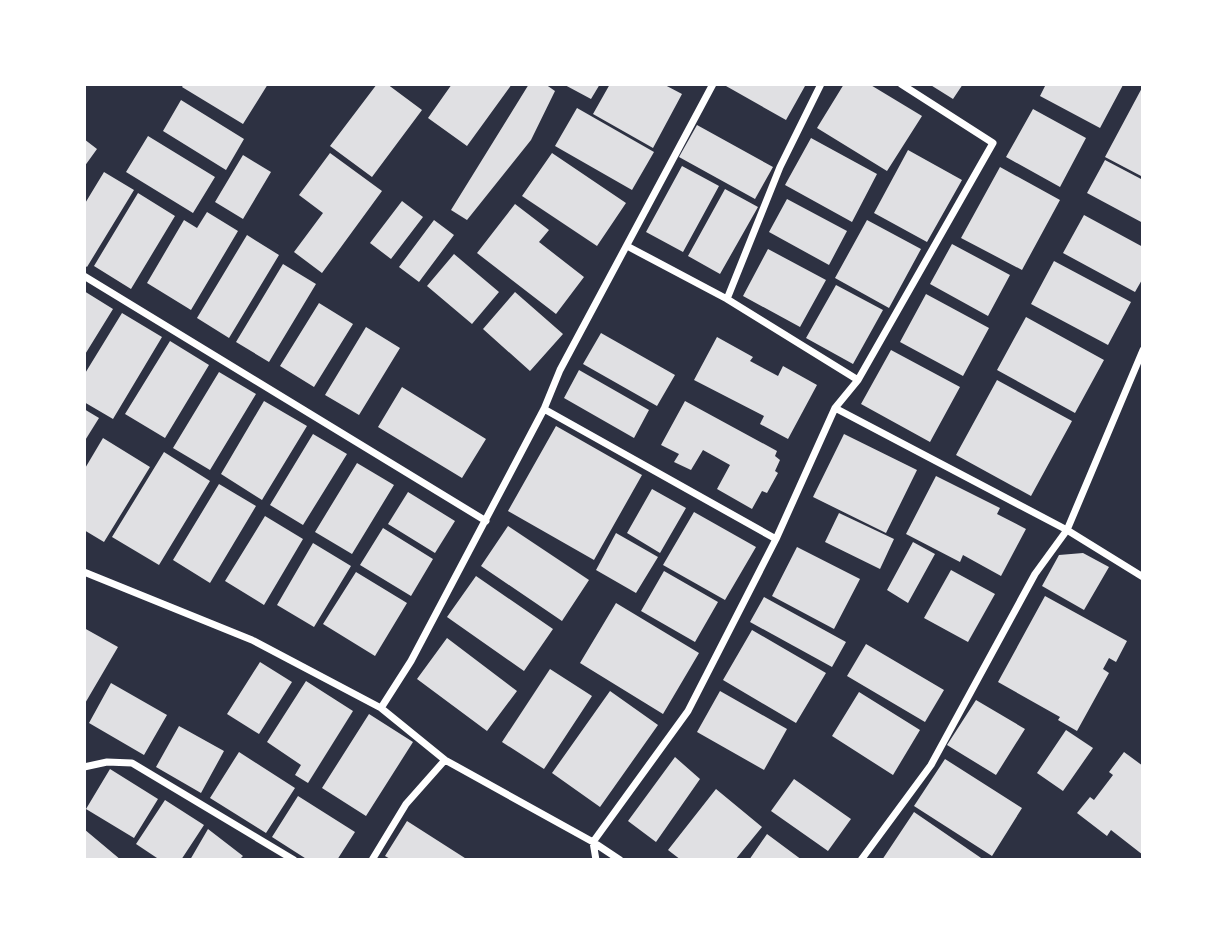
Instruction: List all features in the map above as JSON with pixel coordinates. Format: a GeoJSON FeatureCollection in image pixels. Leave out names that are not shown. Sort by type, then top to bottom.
{"type":"FeatureCollection","features":[{"type":"Feature","properties":{"kind":"street"},"geometry":{"type":"LineString","coordinates":[[381,708],[411,661],[486,521],[544,409],[560,370],[713,84]]}},
{"type":"Feature","properties":{"kind":"street"},"geometry":{"type":"LineString","coordinates":[[727,299],[780,167],[821,84]]}},
{"type":"Feature","properties":{"kind":"street"},"geometry":{"type":"LineString","coordinates":[[596,860],[593,842],[688,711],[776,539],[835,408],[858,380],[993,143],[901,84]]}},
{"type":"Feature","properties":{"kind":"street"},"geometry":{"type":"LineString","coordinates":[[627,246],[727,299],[858,380]]}},
{"type":"Feature","properties":{"kind":"street"},"geometry":{"type":"LineString","coordinates":[[84,276],[486,521]]}},
{"type":"Feature","properties":{"kind":"street"},"geometry":{"type":"LineString","coordinates":[[861,860],[931,765],[1035,574],[1067,530],[1143,350]]}},
{"type":"Feature","properties":{"kind":"street"},"geometry":{"type":"LineString","coordinates":[[835,408],[1067,530],[1143,577]]}},
{"type":"Feature","properties":{"kind":"street"},"geometry":{"type":"LineString","coordinates":[[544,409],[776,539]]}},
{"type":"Feature","properties":{"kind":"street"},"geometry":{"type":"LineString","coordinates":[[84,572],[252,640],[381,708],[444,760],[593,842],[620,860]]}},
{"type":"Feature","properties":{"kind":"street"},"geometry":{"type":"LineString","coordinates":[[372,860],[406,804],[444,760]]}},
{"type":"Feature","properties":{"kind":"street"},"geometry":{"type":"LineString","coordinates":[[84,767],[107,762],[132,763],[294,860]]}},
{"type":"Feature","properties":{"kind":"building"},"geometry":{"type":"Polygon","coordinates":[[[184,84],[268,84],[243,124],[182,87],[184,84]]]}},
{"type":"Feature","properties":{"kind":"building"},"geometry":{"type":"Polygon","coordinates":[[[377,84],[387,84],[422,110],[372,177],[330,146],[377,84]]]}},
{"type":"Feature","properties":{"kind":"building"},"geometry":{"type":"Polygon","coordinates":[[[452,84],[512,84],[467,146],[428,118],[452,84]]]}},
{"type":"Feature","properties":{"kind":"building"},"geometry":{"type":"Polygon","coordinates":[[[529,84],[545,84],[555,91],[531,140],[467,220],[451,210],[529,84]]]}},
{"type":"Feature","properties":{"kind":"building"},"geometry":{"type":"Polygon","coordinates":[[[563,84],[600,84],[591,99],[563,84]]]}},
{"type":"Feature","properties":{"kind":"building"},"geometry":{"type":"Polygon","coordinates":[[[610,84],[663,84],[682,94],[653,148],[593,114],[610,84]]]}},
{"type":"Feature","properties":{"kind":"building"},"geometry":{"type":"Polygon","coordinates":[[[844,84],[869,84],[922,116],[887,171],[817,128],[844,84]]]}},
{"type":"Feature","properties":{"kind":"building"},"geometry":{"type":"Polygon","coordinates":[[[929,84],[963,84],[953,99],[929,84]]]}},
{"type":"Feature","properties":{"kind":"building"},"geometry":{"type":"Polygon","coordinates":[[[1046,84],[1123,85],[1100,128],[1040,96],[1046,84]]]}},
{"type":"Feature","properties":{"kind":"building"},"geometry":{"type":"Polygon","coordinates":[[[726,86],[805,86],[786,120],[726,86]]]}},
{"type":"Feature","properties":{"kind":"building"},"geometry":{"type":"Polygon","coordinates":[[[1143,86],[1143,177],[1105,157],[1143,86]]]}},
{"type":"Feature","properties":{"kind":"building"},"geometry":{"type":"Polygon","coordinates":[[[181,100],[244,139],[226,170],[163,131],[181,100]]]}},
{"type":"Feature","properties":{"kind":"building"},"geometry":{"type":"Polygon","coordinates":[[[577,108],[654,152],[632,190],[555,146],[577,108]]]}},
{"type":"Feature","properties":{"kind":"building"},"geometry":{"type":"Polygon","coordinates":[[[1033,109],[1086,138],[1060,187],[1006,157],[1033,109]]]}},
{"type":"Feature","properties":{"kind":"building"},"geometry":{"type":"Polygon","coordinates":[[[697,125],[773,167],[755,199],[679,157],[697,125]]]}},
{"type":"Feature","properties":{"kind":"building"},"geometry":{"type":"Polygon","coordinates":[[[148,136],[215,177],[193,213],[126,172],[148,136]]]}},
{"type":"Feature","properties":{"kind":"building"},"geometry":{"type":"Polygon","coordinates":[[[811,138],[877,174],[852,222],[785,185],[811,138]]]}},
{"type":"Feature","properties":{"kind":"building"},"geometry":{"type":"Polygon","coordinates":[[[84,139],[97,149],[84,167],[84,139]]]}},
{"type":"Feature","properties":{"kind":"building"},"geometry":{"type":"Polygon","coordinates":[[[908,150],[962,180],[927,242],[874,213],[908,150]]]}},
{"type":"Feature","properties":{"kind":"building"},"geometry":{"type":"Polygon","coordinates":[[[330,153],[382,191],[322,273],[294,252],[323,213],[299,195],[330,153]]]}},
{"type":"Feature","properties":{"kind":"building"},"geometry":{"type":"Polygon","coordinates":[[[552,153],[626,203],[597,246],[522,196],[552,153]]]}},
{"type":"Feature","properties":{"kind":"building"},"geometry":{"type":"Polygon","coordinates":[[[243,155],[271,172],[243,219],[215,202],[243,155]]]}},
{"type":"Feature","properties":{"kind":"building"},"geometry":{"type":"Polygon","coordinates":[[[1105,160],[1143,180],[1143,223],[1087,193],[1105,160]]]}},
{"type":"Feature","properties":{"kind":"building"},"geometry":{"type":"Polygon","coordinates":[[[682,166],[719,186],[683,252],[646,232],[682,166]]]}},
{"type":"Feature","properties":{"kind":"building"},"geometry":{"type":"Polygon","coordinates":[[[1000,167],[1060,200],[1022,270],[961,238],[1000,167]]]}},
{"type":"Feature","properties":{"kind":"building"},"geometry":{"type":"Polygon","coordinates":[[[104,172],[134,190],[87,267],[84,265],[84,205],[104,172]]]}},
{"type":"Feature","properties":{"kind":"building"},"geometry":{"type":"Polygon","coordinates":[[[725,189],[758,207],[720,274],[688,256],[725,189]]]}},
{"type":"Feature","properties":{"kind":"building"},"geometry":{"type":"Polygon","coordinates":[[[138,193],[175,216],[131,289],[94,266],[138,193]]]}},
{"type":"Feature","properties":{"kind":"building"},"geometry":{"type":"Polygon","coordinates":[[[787,199],[847,231],[829,265],[769,232],[787,199]]]}},
{"type":"Feature","properties":{"kind":"building"},"geometry":{"type":"Polygon","coordinates":[[[402,201],[423,217],[391,259],[370,243],[402,201]]]}},
{"type":"Feature","properties":{"kind":"building"},"geometry":{"type":"Polygon","coordinates":[[[515,204],[549,230],[539,242],[584,277],[556,314],[477,253],[515,204]]]}},
{"type":"Feature","properties":{"kind":"building"},"geometry":{"type":"Polygon","coordinates":[[[207,212],[238,231],[191,310],[147,283],[184,220],[197,228],[207,212]]]}},
{"type":"Feature","properties":{"kind":"building"},"geometry":{"type":"Polygon","coordinates":[[[1084,215],[1143,247],[1143,278],[1135,292],[1063,253],[1084,215]]]}},
{"type":"Feature","properties":{"kind":"building"},"geometry":{"type":"Polygon","coordinates":[[[434,220],[454,235],[419,282],[399,267],[434,220]]]}},
{"type":"Feature","properties":{"kind":"building"},"geometry":{"type":"Polygon","coordinates":[[[867,220],[921,249],[889,308],[835,278],[867,220]]]}},
{"type":"Feature","properties":{"kind":"building"},"geometry":{"type":"Polygon","coordinates":[[[247,235],[279,255],[229,338],[197,318],[247,235]]]}},
{"type":"Feature","properties":{"kind":"building"},"geometry":{"type":"Polygon","coordinates":[[[952,244],[1010,275],[988,316],[930,284],[952,244]]]}},
{"type":"Feature","properties":{"kind":"building"},"geometry":{"type":"Polygon","coordinates":[[[768,249],[826,280],[800,327],[743,296],[768,249]]]}},
{"type":"Feature","properties":{"kind":"building"},"geometry":{"type":"Polygon","coordinates":[[[454,254],[499,292],[472,324],[427,286],[454,254]]]}},
{"type":"Feature","properties":{"kind":"building"},"geometry":{"type":"Polygon","coordinates":[[[1054,261],[1131,302],[1108,345],[1031,304],[1054,261]]]}},
{"type":"Feature","properties":{"kind":"building"},"geometry":{"type":"Polygon","coordinates":[[[283,264],[316,284],[269,362],[236,342],[283,264]]]}},
{"type":"Feature","properties":{"kind":"building"},"geometry":{"type":"Polygon","coordinates":[[[836,285],[883,310],[853,364],[806,338],[836,285]]]}},
{"type":"Feature","properties":{"kind":"building"},"geometry":{"type":"Polygon","coordinates":[[[84,291],[113,309],[84,356],[84,291]]]}},
{"type":"Feature","properties":{"kind":"building"},"geometry":{"type":"Polygon","coordinates":[[[515,292],[563,334],[530,371],[483,329],[515,292]]]}},
{"type":"Feature","properties":{"kind":"building"},"geometry":{"type":"Polygon","coordinates":[[[926,294],[989,328],[963,376],[900,342],[926,294]]]}},
{"type":"Feature","properties":{"kind":"building"},"geometry":{"type":"Polygon","coordinates":[[[319,303],[353,324],[314,387],[280,366],[319,303]]]}},
{"type":"Feature","properties":{"kind":"building"},"geometry":{"type":"Polygon","coordinates":[[[122,313],[162,337],[113,419],[84,402],[84,375],[122,313]]]}},
{"type":"Feature","properties":{"kind":"building"},"geometry":{"type":"Polygon","coordinates":[[[1026,317],[1104,360],[1075,413],[997,370],[1026,317]]]}},
{"type":"Feature","properties":{"kind":"building"},"geometry":{"type":"Polygon","coordinates":[[[366,327],[400,348],[359,415],[325,395],[366,327]]]}},
{"type":"Feature","properties":{"kind":"building"},"geometry":{"type":"Polygon","coordinates":[[[601,333],[675,375],[657,406],[583,364],[601,333]]]}},
{"type":"Feature","properties":{"kind":"building"},"geometry":{"type":"Polygon","coordinates":[[[717,337],[753,357],[750,361],[778,376],[783,366],[817,385],[788,439],[760,424],[764,416],[694,380],[717,337]]]}},
{"type":"Feature","properties":{"kind":"building"},"geometry":{"type":"Polygon","coordinates":[[[170,341],[209,365],[165,438],[125,414],[170,341]]]}},
{"type":"Feature","properties":{"kind":"building"},"geometry":{"type":"Polygon","coordinates":[[[891,350],[960,387],[930,442],[861,404],[891,350]]]}},
{"type":"Feature","properties":{"kind":"building"},"geometry":{"type":"Polygon","coordinates":[[[579,370],[649,410],[634,438],[564,398],[579,370]]]}},
{"type":"Feature","properties":{"kind":"building"},"geometry":{"type":"Polygon","coordinates":[[[219,372],[256,394],[210,470],[173,448],[219,372]]]}},
{"type":"Feature","properties":{"kind":"building"},"geometry":{"type":"Polygon","coordinates":[[[997,380],[1072,421],[1031,496],[956,455],[997,380]]]}},
{"type":"Feature","properties":{"kind":"building"},"geometry":{"type":"Polygon","coordinates":[[[402,387],[486,439],[462,478],[378,427],[402,387]]]}},
{"type":"Feature","properties":{"kind":"building"},"geometry":{"type":"Polygon","coordinates":[[[264,401],[307,426],[262,500],[221,474],[264,401]]]}},
{"type":"Feature","properties":{"kind":"building"},"geometry":{"type":"Polygon","coordinates":[[[685,401],[777,451],[775,456],[780,460],[775,471],[778,473],[767,493],[762,491],[752,509],[717,489],[730,465],[703,450],[691,470],[674,462],[679,454],[661,445],[685,401]]]}},
{"type":"Feature","properties":{"kind":"building"},"geometry":{"type":"Polygon","coordinates":[[[84,409],[99,418],[84,442],[84,409]]]}},
{"type":"Feature","properties":{"kind":"building"},"geometry":{"type":"Polygon","coordinates":[[[556,426],[642,475],[594,560],[508,511],[556,426]]]}},
{"type":"Feature","properties":{"kind":"building"},"geometry":{"type":"Polygon","coordinates":[[[313,434],[347,454],[303,525],[270,505],[313,434]]]}},
{"type":"Feature","properties":{"kind":"building"},"geometry":{"type":"Polygon","coordinates":[[[844,434],[917,470],[886,533],[813,497],[844,434]]]}},
{"type":"Feature","properties":{"kind":"building"},"geometry":{"type":"Polygon","coordinates":[[[103,438],[150,467],[104,542],[84,530],[84,470],[103,438]]]}},
{"type":"Feature","properties":{"kind":"building"},"geometry":{"type":"Polygon","coordinates":[[[164,452],[210,481],[159,565],[112,537],[164,452]]]}},
{"type":"Feature","properties":{"kind":"building"},"geometry":{"type":"Polygon","coordinates":[[[357,463],[394,485],[352,554],[315,532],[357,463]]]}},
{"type":"Feature","properties":{"kind":"building"},"geometry":{"type":"Polygon","coordinates":[[[936,476],[1000,508],[997,514],[1026,529],[1001,576],[963,555],[960,562],[906,534],[936,476]]]}},
{"type":"Feature","properties":{"kind":"building"},"geometry":{"type":"Polygon","coordinates":[[[219,484],[256,506],[210,583],[173,560],[219,484]]]}},
{"type":"Feature","properties":{"kind":"building"},"geometry":{"type":"Polygon","coordinates":[[[652,489],[686,508],[660,553],[627,533],[652,489]]]}},
{"type":"Feature","properties":{"kind":"building"},"geometry":{"type":"Polygon","coordinates":[[[408,492],[455,521],[435,553],[388,524],[408,492]]]}},
{"type":"Feature","properties":{"kind":"building"},"geometry":{"type":"Polygon","coordinates":[[[694,512],[756,547],[725,600],[663,565],[694,512]]]}},
{"type":"Feature","properties":{"kind":"building"},"geometry":{"type":"Polygon","coordinates":[[[839,513],[894,539],[880,569],[825,542],[839,513]]]}},
{"type":"Feature","properties":{"kind":"building"},"geometry":{"type":"Polygon","coordinates":[[[265,516],[303,539],[264,605],[225,581],[265,516]]]}},
{"type":"Feature","properties":{"kind":"building"},"geometry":{"type":"Polygon","coordinates":[[[508,526],[589,580],[562,621],[481,566],[508,526]]]}},
{"type":"Feature","properties":{"kind":"building"},"geometry":{"type":"Polygon","coordinates":[[[383,528],[433,559],[411,596],[360,565],[383,528]]]}},
{"type":"Feature","properties":{"kind":"building"},"geometry":{"type":"Polygon","coordinates":[[[616,533],[658,557],[636,593],[596,570],[616,533]]]}},
{"type":"Feature","properties":{"kind":"building"},"geometry":{"type":"Polygon","coordinates":[[[913,542],[935,554],[908,603],[887,590],[913,542]]]}},
{"type":"Feature","properties":{"kind":"building"},"geometry":{"type":"Polygon","coordinates":[[[313,543],[351,566],[314,627],[277,605],[313,543]]]}},
{"type":"Feature","properties":{"kind":"building"},"geometry":{"type":"Polygon","coordinates":[[[797,547],[860,579],[834,629],[772,596],[797,547]]]}},
{"type":"Feature","properties":{"kind":"building"},"geometry":{"type":"Polygon","coordinates":[[[1083,553],[1109,567],[1084,610],[1042,586],[1059,555],[1083,553]]]}},
{"type":"Feature","properties":{"kind":"building"},"geometry":{"type":"Polygon","coordinates":[[[951,570],[995,594],[968,642],[924,618],[951,570]]]}},
{"type":"Feature","properties":{"kind":"building"},"geometry":{"type":"Polygon","coordinates":[[[664,571],[718,602],[695,642],[641,611],[664,571]]]}},
{"type":"Feature","properties":{"kind":"building"},"geometry":{"type":"Polygon","coordinates":[[[356,572],[407,603],[375,656],[323,624],[356,572]]]}},
{"type":"Feature","properties":{"kind":"building"},"geometry":{"type":"Polygon","coordinates":[[[476,576],[553,629],[524,671],[447,617],[476,576]]]}},
{"type":"Feature","properties":{"kind":"building"},"geometry":{"type":"Polygon","coordinates":[[[1045,596],[1127,641],[1116,662],[1109,658],[1103,669],[1109,673],[1077,731],[1058,720],[1060,717],[998,682],[1045,596]]]}},
{"type":"Feature","properties":{"kind":"building"},"geometry":{"type":"Polygon","coordinates":[[[764,597],[846,642],[832,667],[750,622],[764,597]]]}},
{"type":"Feature","properties":{"kind":"building"},"geometry":{"type":"Polygon","coordinates":[[[616,603],[699,653],[663,714],[580,663],[616,603]]]}},
{"type":"Feature","properties":{"kind":"building"},"geometry":{"type":"Polygon","coordinates":[[[84,628],[118,647],[84,705],[84,628]]]}},
{"type":"Feature","properties":{"kind":"building"},"geometry":{"type":"Polygon","coordinates":[[[752,630],[826,673],[796,723],[723,680],[752,630]]]}},
{"type":"Feature","properties":{"kind":"building"},"geometry":{"type":"Polygon","coordinates":[[[447,638],[517,691],[487,731],[417,679],[447,638]]]}},
{"type":"Feature","properties":{"kind":"building"},"geometry":{"type":"Polygon","coordinates":[[[866,644],[944,690],[925,722],[847,676],[866,644]]]}},
{"type":"Feature","properties":{"kind":"building"},"geometry":{"type":"Polygon","coordinates":[[[260,662],[292,682],[259,734],[227,714],[260,662]]]}},
{"type":"Feature","properties":{"kind":"building"},"geometry":{"type":"Polygon","coordinates":[[[550,669],[592,696],[544,769],[502,742],[550,669]]]}},
{"type":"Feature","properties":{"kind":"building"},"geometry":{"type":"Polygon","coordinates":[[[306,681],[353,711],[308,783],[295,775],[301,765],[267,742],[306,681]]]}},
{"type":"Feature","properties":{"kind":"building"},"geometry":{"type":"Polygon","coordinates":[[[111,683],[167,715],[144,755],[89,723],[111,683]]]}},
{"type":"Feature","properties":{"kind":"building"},"geometry":{"type":"Polygon","coordinates":[[[610,691],[658,725],[600,807],[552,773],[610,691]]]}},
{"type":"Feature","properties":{"kind":"building"},"geometry":{"type":"Polygon","coordinates":[[[720,691],[787,729],[764,770],[697,732],[720,691]]]}},
{"type":"Feature","properties":{"kind":"building"},"geometry":{"type":"Polygon","coordinates":[[[859,692],[920,730],[893,775],[832,736],[859,692]]]}},
{"type":"Feature","properties":{"kind":"building"},"geometry":{"type":"Polygon","coordinates":[[[976,700],[1025,729],[996,775],[947,745],[976,700]]]}},
{"type":"Feature","properties":{"kind":"building"},"geometry":{"type":"Polygon","coordinates":[[[369,714],[413,742],[366,816],[322,788],[369,714]]]}},
{"type":"Feature","properties":{"kind":"building"},"geometry":{"type":"Polygon","coordinates":[[[179,726],[224,751],[201,793],[156,767],[179,726]]]}},
{"type":"Feature","properties":{"kind":"building"},"geometry":{"type":"Polygon","coordinates":[[[1066,730],[1093,748],[1063,791],[1037,773],[1066,730]]]}},
{"type":"Feature","properties":{"kind":"building"},"geometry":{"type":"Polygon","coordinates":[[[239,752],[295,788],[266,833],[210,798],[239,752]]]}},
{"type":"Feature","properties":{"kind":"building"},"geometry":{"type":"Polygon","coordinates":[[[1124,752],[1143,766],[1143,855],[1111,830],[1107,836],[1077,813],[1090,797],[1094,800],[1113,775],[1109,772],[1124,752]]]}},
{"type":"Feature","properties":{"kind":"building"},"geometry":{"type":"Polygon","coordinates":[[[675,757],[700,779],[656,842],[628,821],[675,757]]]}},
{"type":"Feature","properties":{"kind":"building"},"geometry":{"type":"Polygon","coordinates":[[[945,759],[1022,808],[992,856],[914,806],[945,759]]]}},
{"type":"Feature","properties":{"kind":"building"},"geometry":{"type":"Polygon","coordinates":[[[110,769],[158,799],[134,838],[86,809],[110,769]]]}},
{"type":"Feature","properties":{"kind":"building"},"geometry":{"type":"Polygon","coordinates":[[[794,779],[851,819],[828,851],[771,811],[794,779]]]}},
{"type":"Feature","properties":{"kind":"building"},"geometry":{"type":"Polygon","coordinates":[[[716,789],[762,827],[735,860],[681,860],[668,850],[716,789]]]}},
{"type":"Feature","properties":{"kind":"building"},"geometry":{"type":"Polygon","coordinates":[[[298,796],[355,832],[337,860],[308,860],[272,837],[298,796]]]}},
{"type":"Feature","properties":{"kind":"building"},"geometry":{"type":"Polygon","coordinates":[[[165,800],[204,825],[181,860],[160,860],[136,844],[165,800]]]}},
{"type":"Feature","properties":{"kind":"building"},"geometry":{"type":"Polygon","coordinates":[[[914,812],[984,860],[882,860],[914,812]]]}},
{"type":"Feature","properties":{"kind":"building"},"geometry":{"type":"Polygon","coordinates":[[[407,821],[468,860],[392,860],[385,856],[407,821]]]}},
{"type":"Feature","properties":{"kind":"building"},"geometry":{"type":"Polygon","coordinates":[[[84,829],[121,860],[84,860],[84,829]]]}},
{"type":"Feature","properties":{"kind":"building"},"geometry":{"type":"Polygon","coordinates":[[[208,829],[243,856],[239,860],[190,860],[208,829]]]}},
{"type":"Feature","properties":{"kind":"building"},"geometry":{"type":"Polygon","coordinates":[[[767,834],[802,860],[749,860],[767,834]]]}}]}
